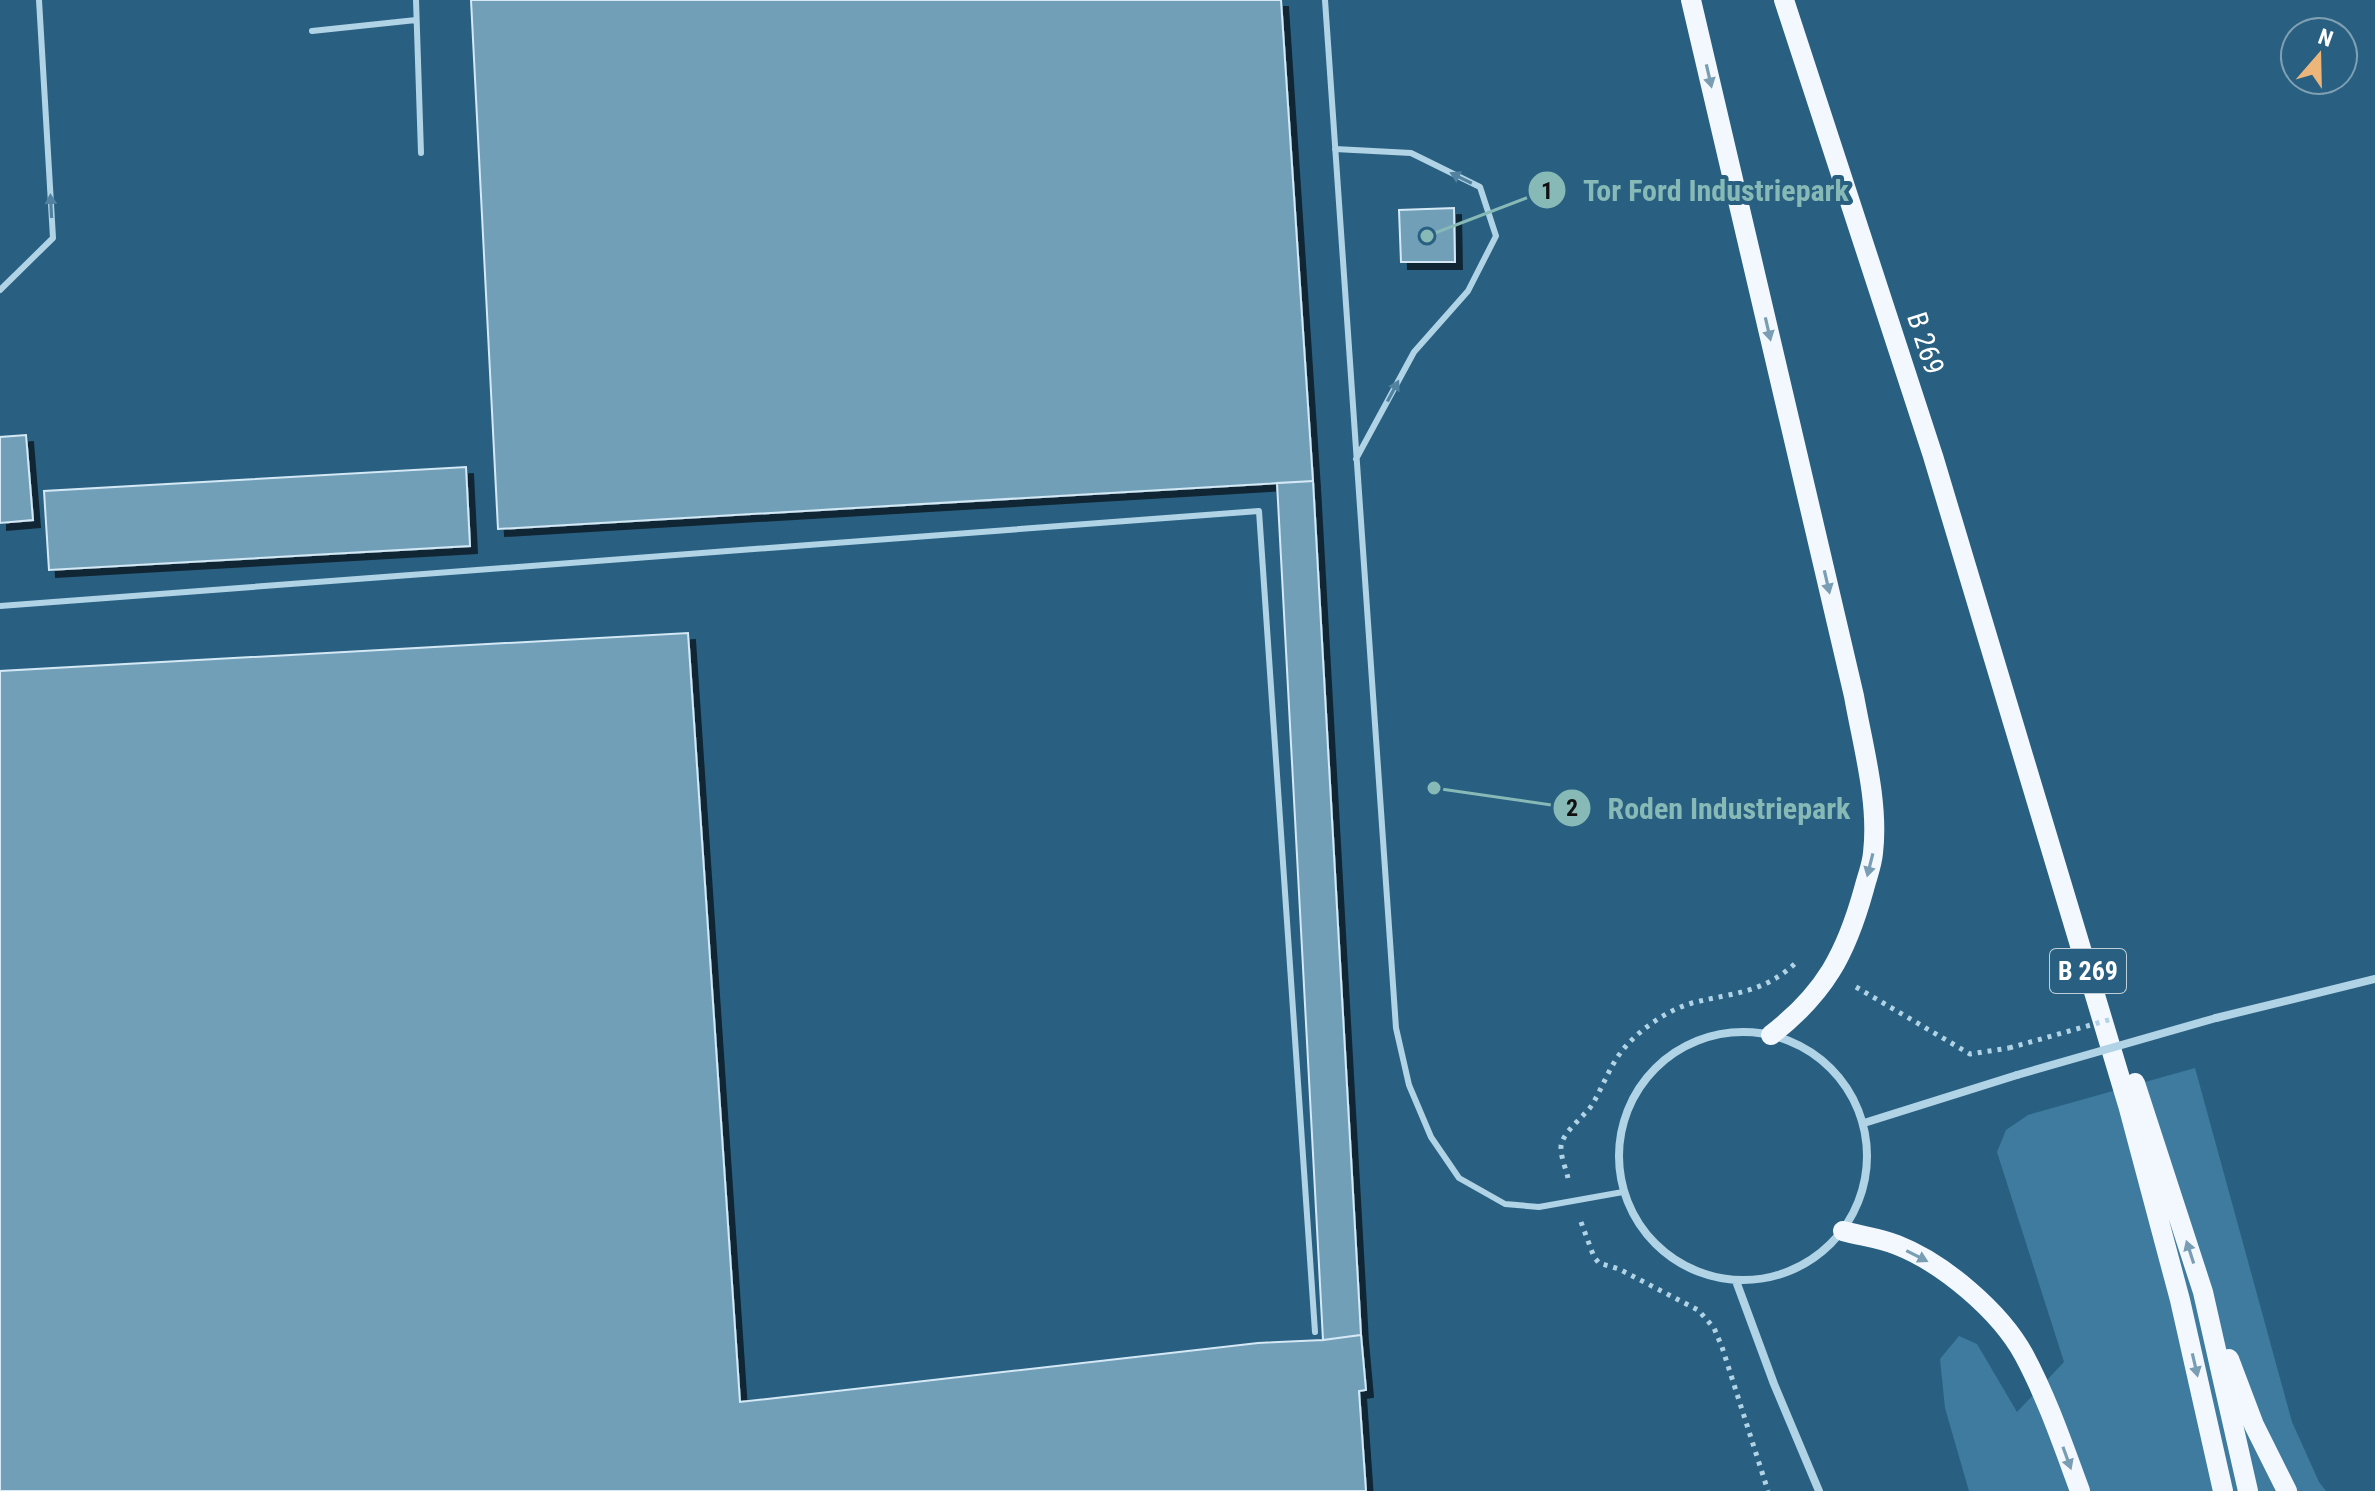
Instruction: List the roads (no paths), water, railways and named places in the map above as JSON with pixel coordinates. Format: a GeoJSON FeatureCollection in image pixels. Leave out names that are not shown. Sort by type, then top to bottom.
{"type":"FeatureCollection","features":[{"type":"Feature","properties":{"kind":"main road"},"geometry":{"type":"LineString","coordinates":[[1691,0],[1854,696],[1873,809],[1873,854],[1856,917],[1832,973],[1796,1015],[1771,1035]]}},
{"type":"Feature","properties":{"kind":"main road","name":"B 269"},"geometry":{"type":"LineString","coordinates":[[1784,0],[1933,456],[2128,1105],[2180,1300],[2223,1491]]}},
{"type":"Feature","properties":{"kind":"main road"},"geometry":{"type":"LineString","coordinates":[[1933,456],[2203,1292],[2254,1425],[2287,1491]]}},
{"type":"Feature","properties":{"kind":"main road"},"geometry":{"type":"LineString","coordinates":[[1843,1231],[1896,1245],[1941,1268],[1988,1308],[2022,1352],[2046,1401],[2080,1491]]}},
{"type":"Feature","properties":{"kind":"main road"},"geometry":{"type":"LineString","coordinates":[[2203,1292],[2248,1491]]}},
{"type":"Feature","properties":{"kind":"street"},"geometry":{"type":"LineString","coordinates":[[1864,1123],[2216,1018],[2375,979]]}},
{"type":"Feature","properties":{"kind":"street"},"geometry":{"type":"LineString","coordinates":[[1734,1031],[1771,1035],[1802,1046],[1830,1066],[1851,1093],[1864,1123],[1868,1161],[1861,1198],[1843,1231],[1822,1253],[1796,1269],[1767,1278],[1736,1281],[1706,1276],[1678,1263],[1654,1244],[1636,1220],[1623,1192],[1618,1155],[1624,1118],[1640,1085],[1665,1058],[1698,1040],[1734,1031]]}},
{"type":"Feature","properties":{"kind":"street"},"geometry":{"type":"LineString","coordinates":[[1736,1281],[1774,1384],[1819,1491]]}},
{"type":"Feature","properties":{"kind":"lane"},"geometry":{"type":"LineString","coordinates":[[0,290],[53,238],[39,0]]}},
{"type":"Feature","properties":{"kind":"lane"},"geometry":{"type":"LineString","coordinates":[[416,0],[421,153]]}},
{"type":"Feature","properties":{"kind":"lane"},"geometry":{"type":"LineString","coordinates":[[1325,0],[1396,1028],[1409,1085],[1431,1137],[1459,1178],[1505,1204],[1539,1207],[1623,1192]]}},
{"type":"Feature","properties":{"kind":"lane"},"geometry":{"type":"LineString","coordinates":[[312,31],[416,20]]}},
{"type":"Feature","properties":{"kind":"lane"},"geometry":{"type":"LineString","coordinates":[[1335,149],[1411,153],[1480,187],[1496,236],[1468,291],[1414,352],[1356,459]]}},
{"type":"Feature","properties":{"kind":"lane"},"geometry":{"type":"LineString","coordinates":[[0,606],[1259,511],[1315,1332]]}},
{"type":"Feature","properties":{"kind":"place","name":"Tor Ford Industriepark"},"geometry":{"type":"Point","coordinates":[1427,236]}},
{"type":"Feature","properties":{"kind":"place","name":"Roden Industriepark"},"geometry":{"type":"Point","coordinates":[1434,788]}}]}
